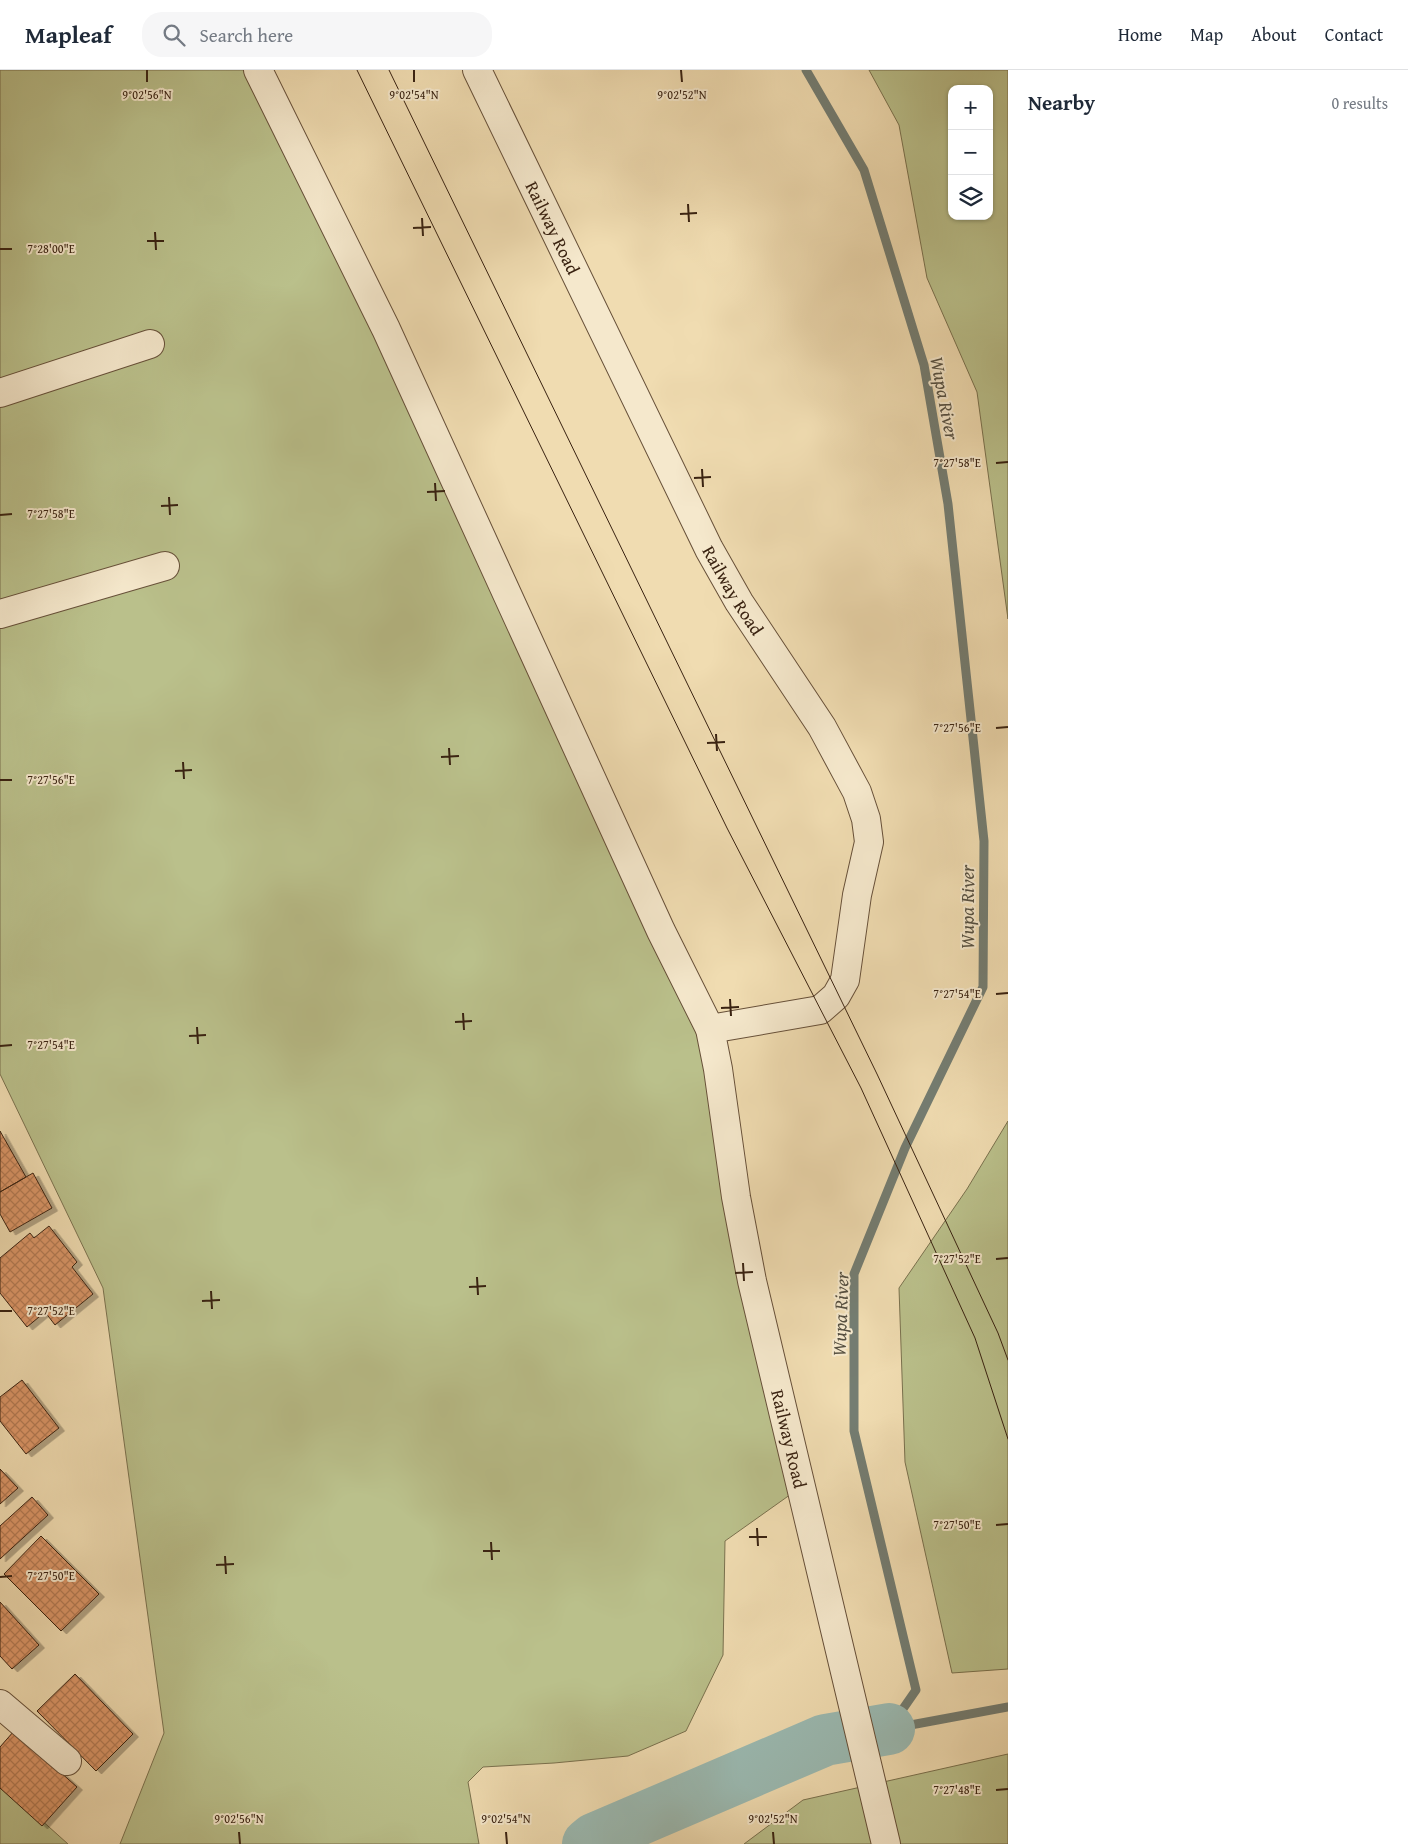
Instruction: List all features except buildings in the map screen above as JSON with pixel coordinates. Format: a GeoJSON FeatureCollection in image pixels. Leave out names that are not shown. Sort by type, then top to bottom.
{"type":"FeatureCollection","features":[{"type":"Feature","properties":{"kind":"street","name":"Railway Road"},"geometry":{"type":"LineString","coordinates":[[258,70],[386,329],[660,931],[710,1029],[722,1088],[736,1197],[752,1281],[886,1844]]}},
{"type":"Feature","properties":{"kind":"street","name":"Railway Road"},"geometry":{"type":"LineString","coordinates":[[476,70],[709,549],[738,602],[822,727],[857,792],[866,819],[869,842],[857,895],[845,980],[836,996],[820,1010],[710,1029]]}},
{"type":"Feature","properties":{"kind":"street"},"geometry":{"type":"LineString","coordinates":[[0,393],[150,344]]}},
{"type":"Feature","properties":{"kind":"street"},"geometry":{"type":"LineString","coordinates":[[0,614],[166,566]]}},
{"type":"Feature","properties":{"kind":"street"},"geometry":{"type":"LineString","coordinates":[[0,1704],[67,1761]]}},
{"type":"Feature","properties":{"kind":"green space"},"geometry":{"type":"Polygon","coordinates":[[[0,70],[258,70],[710,1029],[801,1487],[725,1541],[723,1655],[686,1731],[628,1756],[483,1767],[468,1782],[479,1844],[120,1844],[164,1733],[103,1288],[0,1074],[0,70]]]}},
{"type":"Feature","properties":{"kind":"green space"},"geometry":{"type":"Polygon","coordinates":[[[869,70],[1008,70],[1008,619],[977,392],[927,278],[899,125],[869,70]]]}},
{"type":"Feature","properties":{"kind":"green space"},"geometry":{"type":"Polygon","coordinates":[[[1008,1121],[1008,1669],[952,1673],[905,1462],[899,1288],[967,1189],[1008,1121]]]}},
{"type":"Feature","properties":{"kind":"green space"},"geometry":{"type":"Polygon","coordinates":[[[1008,1754],[1008,1844],[744,1844],[803,1800],[1008,1754]]]}},
{"type":"Feature","properties":{"kind":"green space"},"geometry":{"type":"Polygon","coordinates":[[[0,1783],[68,1844],[0,1844],[0,1783]]]}},
{"type":"Feature","properties":{"kind":"waterway","name":"Wupa River"},"geometry":{"type":"LineString","coordinates":[[806,70],[864,170],[924,365],[948,504],[984,841],[983,987],[905,1148],[854,1274],[854,1431],[916,1690],[889,1729]]}},
{"type":"Feature","properties":{"kind":"waterway"},"geometry":{"type":"LineString","coordinates":[[889,1729],[1008,1707]]}},
{"type":"Feature","properties":{"kind":"waterway"},"geometry":{"type":"LineString","coordinates":[[588,1844],[594,1839],[825,1740],[889,1729]]}},
{"type":"Feature","properties":{"kind":"tram line"},"geometry":{"type":"LineString","coordinates":[[357,70],[727,828],[861,1088],[975,1338],[1008,1439]]}},
{"type":"Feature","properties":{"kind":"tram line"},"geometry":{"type":"LineString","coordinates":[[389,70],[877,1074],[998,1333],[1008,1360]]}}]}
